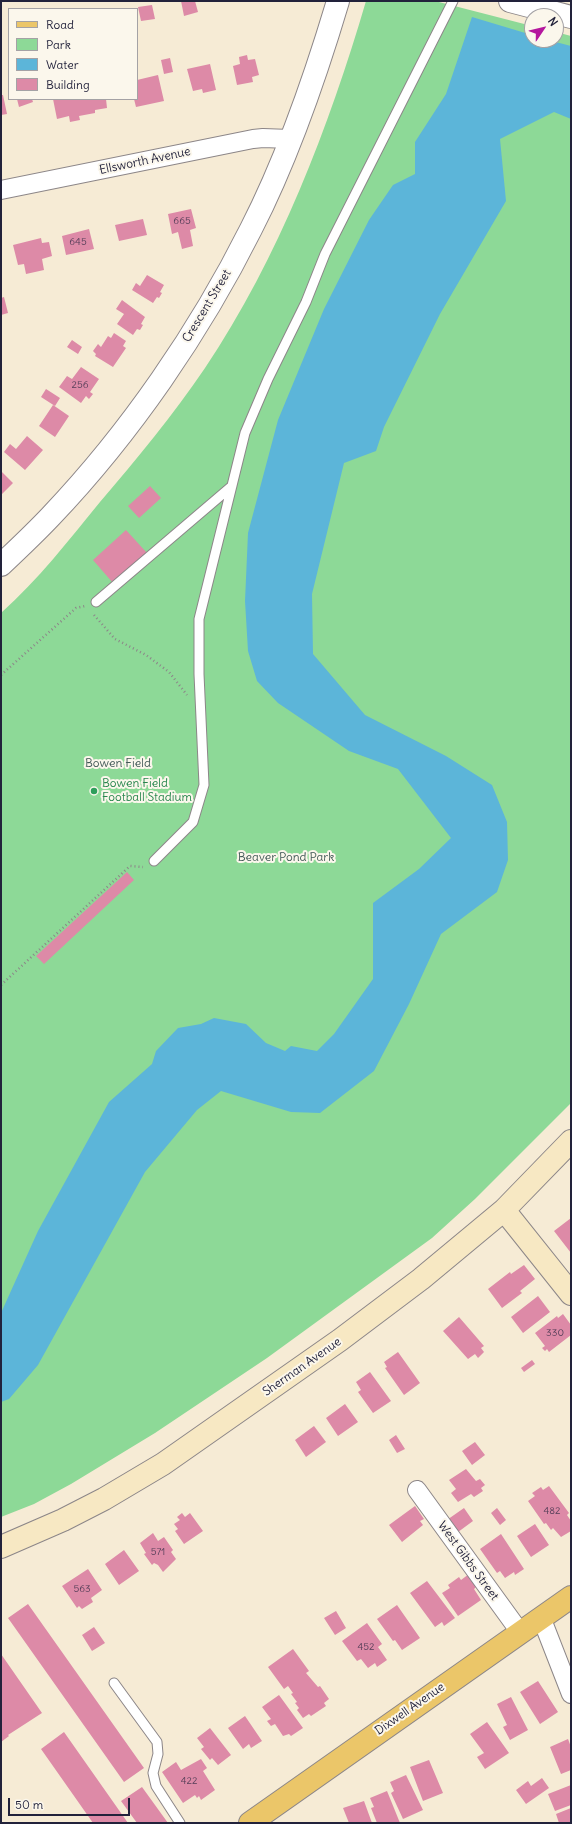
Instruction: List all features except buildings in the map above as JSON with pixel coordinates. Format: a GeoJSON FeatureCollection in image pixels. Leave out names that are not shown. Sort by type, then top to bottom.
{"type":"FeatureCollection","features":[{"type":"Feature","properties":{"kind":"main road","name":"Sherman Avenue"},"geometry":{"type":"LineString","coordinates":[[1,1547],[63,1520],[104,1499],[162,1464],[340,1340],[421,1278],[504,1210],[571,1141]]}},
{"type":"Feature","properties":{"kind":"main road"},"geometry":{"type":"LineString","coordinates":[[504,1210],[571,1294]]}},
{"type":"Feature","properties":{"kind":"main road","name":"Dixwell Avenue"},"geometry":{"type":"LineString","coordinates":[[250,1823],[571,1597]]}},
{"type":"Feature","properties":{"kind":"street","name":"Crescent Street"},"geometry":{"type":"LineString","coordinates":[[1,565],[51,516],[146,402],[194,328],[251,230],[279,168],[314,74],[338,1]]}},
{"type":"Feature","properties":{"kind":"street"},"geometry":{"type":"LineString","coordinates":[[510,1],[571,17]]}},
{"type":"Feature","properties":{"kind":"street","name":"Ellsworth Avenue"},"geometry":{"type":"LineString","coordinates":[[1,190],[253,139],[290,139]]}},
{"type":"Feature","properties":{"kind":"street","name":"West Gibbs Street"},"geometry":{"type":"LineString","coordinates":[[416,1490],[520,1632]]}},
{"type":"Feature","properties":{"kind":"street"},"geometry":{"type":"LineString","coordinates":[[541,1617],[571,1694]]}},
{"type":"Feature","properties":{"kind":"lane"},"geometry":{"type":"LineString","coordinates":[[154,861],[193,822],[204,785],[202,710],[199,674],[199,620],[245,432],[268,379],[306,302],[325,254],[453,1]]}},
{"type":"Feature","properties":{"kind":"lane"},"geometry":{"type":"LineString","coordinates":[[96,602],[232,486]]}},
{"type":"Feature","properties":{"kind":"lane"},"geometry":{"type":"LineString","coordinates":[[114,1683],[157,1742],[158,1754],[153,1773],[156,1786],[180,1823]]}},
{"type":"Feature","properties":{"kind":"path"},"geometry":{"type":"LineString","coordinates":[[1,676],[76,608],[96,602]]}},
{"type":"Feature","properties":{"kind":"path"},"geometry":{"type":"LineString","coordinates":[[86,605],[115,639],[146,655],[169,672],[189,698],[202,710]]}},
{"type":"Feature","properties":{"kind":"path"},"geometry":{"type":"LineString","coordinates":[[1,985],[130,866],[144,867],[154,861]]}},
{"type":"Feature","properties":{"kind":"green space","name":"Beaver Pond Park"},"geometry":{"type":"Polygon","coordinates":[[[366,1],[435,1],[524,24],[524,48],[564,48],[564,34],[571,36],[571,1103],[475,1199],[432,1238],[267,1358],[155,1433],[71,1484],[34,1504],[1,1517],[1,613],[28,587],[53,559],[141,453],[193,385],[232,326],[279,237],[336,96],[366,1]]]}},
{"type":"Feature","properties":{"kind":"water"},"geometry":{"type":"Polygon","coordinates":[[[472,17],[524,33],[524,48],[564,48],[564,44],[571,46],[571,119],[554,112],[500,139],[506,201],[440,314],[384,427],[376,451],[344,463],[312,594],[313,654],[365,715],[446,756],[492,785],[507,822],[508,860],[497,892],[441,934],[409,1004],[374,1071],[320,1113],[291,1112],[221,1091],[197,1110],[145,1172],[38,1365],[9,1399],[1,1402],[1,1313],[38,1231],[109,1102],[152,1064],[156,1051],[178,1028],[201,1024],[214,1018],[246,1024],[266,1043],[285,1051],[291,1046],[317,1051],[334,1034],[373,979],[373,903],[419,869],[451,838],[398,769],[349,751],[278,703],[257,681],[248,651],[245,601],[248,533],[278,420],[324,309],[369,220],[393,185],[415,174],[415,142],[446,94],[472,17]]]}},
{"type":"Feature","properties":{"kind":"place","name":"Bowen Field Football Stadium"},"geometry":{"type":"Point","coordinates":[94,791]}},
{"type":"Feature","properties":{"kind":"park label","name":"Bowen Field"},"geometry":{"type":"Point","coordinates":[118,764]}}]}
